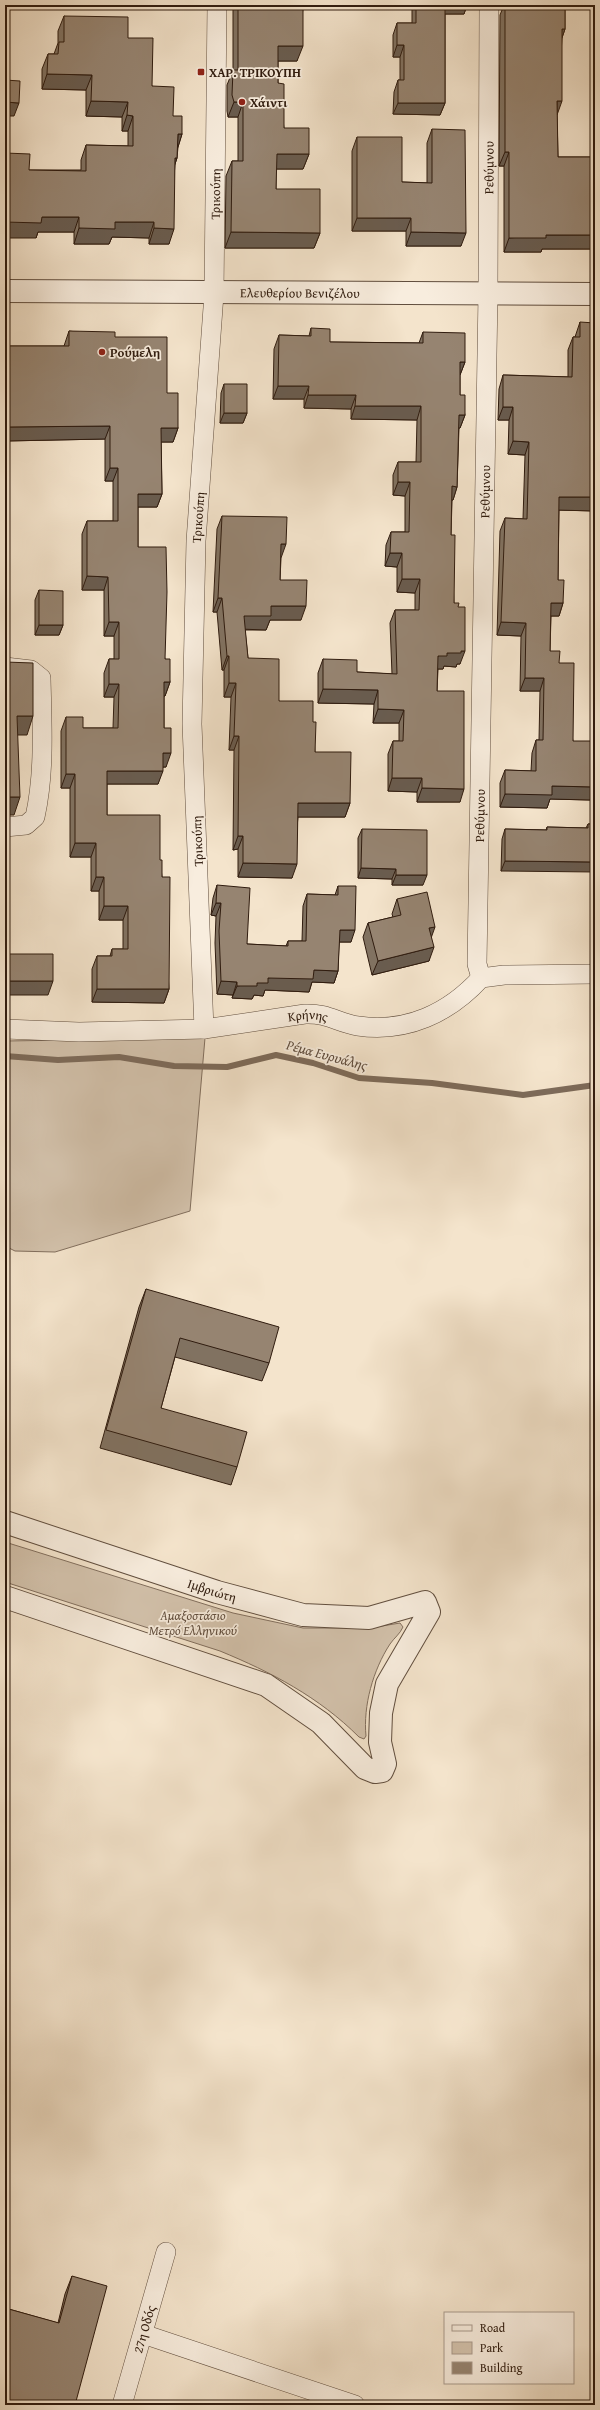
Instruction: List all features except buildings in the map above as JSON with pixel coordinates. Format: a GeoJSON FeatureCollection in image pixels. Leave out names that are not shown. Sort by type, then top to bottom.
{"type":"FeatureCollection","features":[{"type":"Feature","properties":{"kind":"street","name":"Τρικούπη"},"geometry":{"type":"LineString","coordinates":[[204,1029],[192,724],[196,541],[214,294],[217,5]]}},
{"type":"Feature","properties":{"kind":"street","name":"Ρεθύμνου"},"geometry":{"type":"LineString","coordinates":[[481,978],[477,964],[488,294],[489,5]]}},
{"type":"Feature","properties":{"kind":"street","name":"Ελευθερίου Βενιζέλου"},"geometry":{"type":"LineString","coordinates":[[5,291],[214,294],[595,294]]}},
{"type":"Feature","properties":{"kind":"street"},"geometry":{"type":"LineString","coordinates":[[5,667],[31,670],[41,678],[42,727],[41,763],[35,816],[26,825],[5,827]]}},
{"type":"Feature","properties":{"kind":"street"},"geometry":{"type":"LineString","coordinates":[[481,978],[504,975],[595,974]]}},
{"type":"Feature","properties":{"kind":"street","name":"Κρήνης"},"geometry":{"type":"LineString","coordinates":[[5,1029],[79,1032],[204,1029],[305,1014],[320,1014],[358,1026],[385,1026],[412,1023],[447,1009],[466,995],[481,978]]}},
{"type":"Feature","properties":{"kind":"street","name":"Ιμβριώτη"},"geometry":{"type":"LineString","coordinates":[[5,1522],[217,1592],[303,1615],[369,1618],[425,1602],[429,1612],[387,1684],[381,1713],[380,1742],[385,1764],[382,1771],[375,1772],[365,1768],[321,1723],[266,1685],[5,1597]]}},
{"type":"Feature","properties":{"kind":"street","name":"27η Οδός"},"geometry":{"type":"LineString","coordinates":[[122,2405],[144,2334],[166,2252]]}},
{"type":"Feature","properties":{"kind":"street"},"geometry":{"type":"LineString","coordinates":[[144,2334],[355,2405]]}},
{"type":"Feature","properties":{"kind":"green space"},"geometry":{"type":"Polygon","coordinates":[[[205,1038],[190,1211],[55,1252],[15,1251],[5,1246],[5,1041],[205,1038]]]}},
{"type":"Feature","properties":{"kind":"green space","name":"Αμαξοστάσιο Μετρό Ελληνικού"},"geometry":{"type":"Polygon","coordinates":[[[5,1542],[233,1613],[303,1628],[370,1628],[400,1623],[403,1627],[384,1654],[370,1688],[365,1724],[366,1736],[364,1739],[359,1737],[328,1710],[294,1687],[239,1659],[220,1651],[5,1582],[5,1542]]]}},
{"type":"Feature","properties":{"kind":"waterway","name":"Ρέμα Ευρυάλης"},"geometry":{"type":"LineString","coordinates":[[5,1056],[58,1060],[119,1057],[174,1066],[227,1067],[276,1055],[313,1063],[359,1078],[432,1083],[523,1095],[595,1085]]}},
{"type":"Feature","properties":{"kind":"place","name":"ΧΑΡ. ΤΡΙΚΟΥΠΗ"},"geometry":{"type":"Point","coordinates":[201,72]}},
{"type":"Feature","properties":{"kind":"place","name":"Χάιντι"},"geometry":{"type":"Point","coordinates":[242,102]}},
{"type":"Feature","properties":{"kind":"place","name":"Ρούμελη"},"geometry":{"type":"Point","coordinates":[102,352]}}]}
